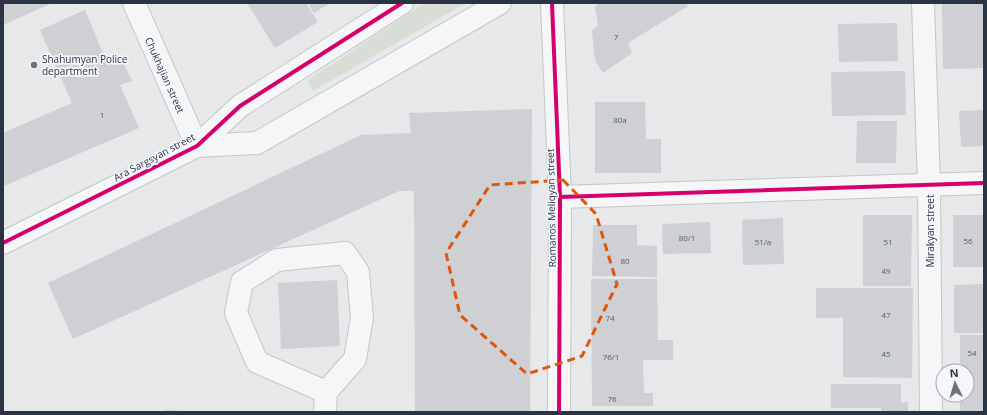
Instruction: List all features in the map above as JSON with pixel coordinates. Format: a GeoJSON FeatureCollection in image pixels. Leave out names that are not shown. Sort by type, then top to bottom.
{"type":"FeatureCollection","features":[{"type":"Feature","properties":{"kind":"street","name":"Chukhajian street"},"geometry":{"type":"LineString","coordinates":[[134,3],[197,146]]}},
{"type":"Feature","properties":{"kind":"street","name":"Ara Sargsyan street"},"geometry":{"type":"LineString","coordinates":[[3,243],[197,146],[240,106],[402,3]]}},
{"type":"Feature","properties":{"kind":"street","name":"Ara Sargsyan street"},"geometry":{"type":"LineString","coordinates":[[197,146],[257,143],[500,3]]}},
{"type":"Feature","properties":{"kind":"street","name":"Romanos Meliqyan street"},"geometry":{"type":"LineString","coordinates":[[552,3],[560,197],[559,412]]}},
{"type":"Feature","properties":{"kind":"street","name":"Mirakyan street"},"geometry":{"type":"LineString","coordinates":[[923,3],[929,185],[931,412]]}},
{"type":"Feature","properties":{"kind":"street"},"geometry":{"type":"LineString","coordinates":[[560,197],[984,183]]}},
{"type":"Feature","properties":{"kind":"street"},"geometry":{"type":"LineString","coordinates":[[345,253],[358,272],[362,318],[355,359],[326,402],[257,362],[236,313],[242,282],[277,260],[345,253]]}},
{"type":"Feature","properties":{"kind":"highlighted area"},"geometry":{"type":"Polygon","coordinates":[[[563,180],[596,214],[617,284],[582,356],[527,374],[460,315],[446,253],[490,185],[563,180]]]}},
{"type":"Feature","properties":{"kind":"shaded area"},"geometry":{"type":"Polygon","coordinates":[[[425,3],[466,3],[313,91],[308,80],[425,3]]]}},
{"type":"Feature","properties":{"kind":"building"},"geometry":{"type":"Polygon","coordinates":[[[3,3],[52,3],[3,25],[3,3]]]}},
{"type":"Feature","properties":{"kind":"building"},"geometry":{"type":"Polygon","coordinates":[[[247,3],[306,3],[318,22],[275,48],[247,3]]]}},
{"type":"Feature","properties":{"kind":"building"},"geometry":{"type":"Polygon","coordinates":[[[308,3],[330,3],[314,13],[308,3]]]}},
{"type":"Feature","properties":{"kind":"building"},"geometry":{"type":"Polygon","coordinates":[[[600,3],[686,3],[688,6],[628,43],[632,53],[603,73],[595,60],[592,31],[598,25],[595,7],[600,3]]]}},
{"type":"Feature","properties":{"kind":"building"},"geometry":{"type":"Polygon","coordinates":[[[942,4],[984,4],[984,68],[943,69],[942,4]]]}},
{"type":"Feature","properties":{"kind":"building"},"geometry":{"type":"Polygon","coordinates":[[[85,10],[107,63],[121,57],[132,81],[120,85],[139,128],[4,186],[3,133],[72,103],[40,30],[85,10]]]}},
{"type":"Feature","properties":{"kind":"building"},"geometry":{"type":"Polygon","coordinates":[[[897,23],[898,61],[839,62],[838,24],[897,23]]]}},
{"type":"Feature","properties":{"kind":"building"},"geometry":{"type":"Polygon","coordinates":[[[905,71],[906,115],[832,116],[831,72],[905,71]]]}},
{"type":"Feature","properties":{"kind":"building"},"geometry":{"type":"Polygon","coordinates":[[[595,102],[645,102],[646,139],[661,139],[661,173],[595,173],[595,102]]]}},
{"type":"Feature","properties":{"kind":"building"},"geometry":{"type":"Polygon","coordinates":[[[532,109],[530,412],[415,412],[414,191],[399,191],[73,339],[48,283],[361,135],[411,133],[409,113],[532,109]]]}},
{"type":"Feature","properties":{"kind":"building"},"geometry":{"type":"Polygon","coordinates":[[[984,110],[984,146],[961,147],[959,111],[984,110]]]}},
{"type":"Feature","properties":{"kind":"building"},"geometry":{"type":"Polygon","coordinates":[[[857,121],[897,121],[896,163],[856,163],[857,121]]]}},
{"type":"Feature","properties":{"kind":"building"},"geometry":{"type":"Polygon","coordinates":[[[863,215],[912,215],[911,286],[863,286],[863,215]]]}},
{"type":"Feature","properties":{"kind":"building"},"geometry":{"type":"Polygon","coordinates":[[[953,215],[984,215],[984,267],[953,267],[953,215]]]}},
{"type":"Feature","properties":{"kind":"building"},"geometry":{"type":"Polygon","coordinates":[[[783,218],[784,264],[743,265],[742,220],[783,218]]]}},
{"type":"Feature","properties":{"kind":"building"},"geometry":{"type":"Polygon","coordinates":[[[710,222],[711,253],[663,254],[662,224],[710,222]]]}},
{"type":"Feature","properties":{"kind":"building"},"geometry":{"type":"Polygon","coordinates":[[[593,225],[637,225],[637,245],[657,246],[657,277],[592,276],[593,225]]]}},
{"type":"Feature","properties":{"kind":"building"},"geometry":{"type":"Polygon","coordinates":[[[591,279],[657,279],[658,340],[673,340],[673,360],[643,360],[644,393],[653,393],[653,406],[592,406],[591,279]]]}},
{"type":"Feature","properties":{"kind":"building"},"geometry":{"type":"Polygon","coordinates":[[[337,280],[340,346],[281,349],[278,283],[337,280]]]}},
{"type":"Feature","properties":{"kind":"building"},"geometry":{"type":"Polygon","coordinates":[[[984,284],[984,333],[954,333],[954,285],[984,284]]]}},
{"type":"Feature","properties":{"kind":"building"},"geometry":{"type":"Polygon","coordinates":[[[816,288],[913,288],[912,378],[843,377],[843,318],[816,318],[816,288]]]}},
{"type":"Feature","properties":{"kind":"building"},"geometry":{"type":"Polygon","coordinates":[[[960,335],[984,335],[984,412],[960,412],[960,403],[975,403],[975,363],[960,363],[960,335]]]}},
{"type":"Feature","properties":{"kind":"building"},"geometry":{"type":"Polygon","coordinates":[[[831,384],[901,384],[901,402],[908,402],[908,412],[881,412],[881,408],[831,408],[831,384]]]}},
{"type":"Feature","properties":{"kind":"building"},"geometry":{"type":"Polygon","coordinates":[[[165,410],[185,411],[185,412],[165,412],[165,410]]]}},
{"type":"Feature","properties":{"kind":"cycle path"},"geometry":{"type":"LineString","coordinates":[[3,243],[197,146],[240,106],[402,3]]}},
{"type":"Feature","properties":{"kind":"cycle path"},"geometry":{"type":"LineString","coordinates":[[552,3],[560,197],[559,412]]}},
{"type":"Feature","properties":{"kind":"cycle path"},"geometry":{"type":"LineString","coordinates":[[560,197],[984,183]]}},
{"type":"Feature","properties":{"kind":"place","name":"Shahumyan Police department"},"geometry":{"type":"Point","coordinates":[34,65]}}]}
